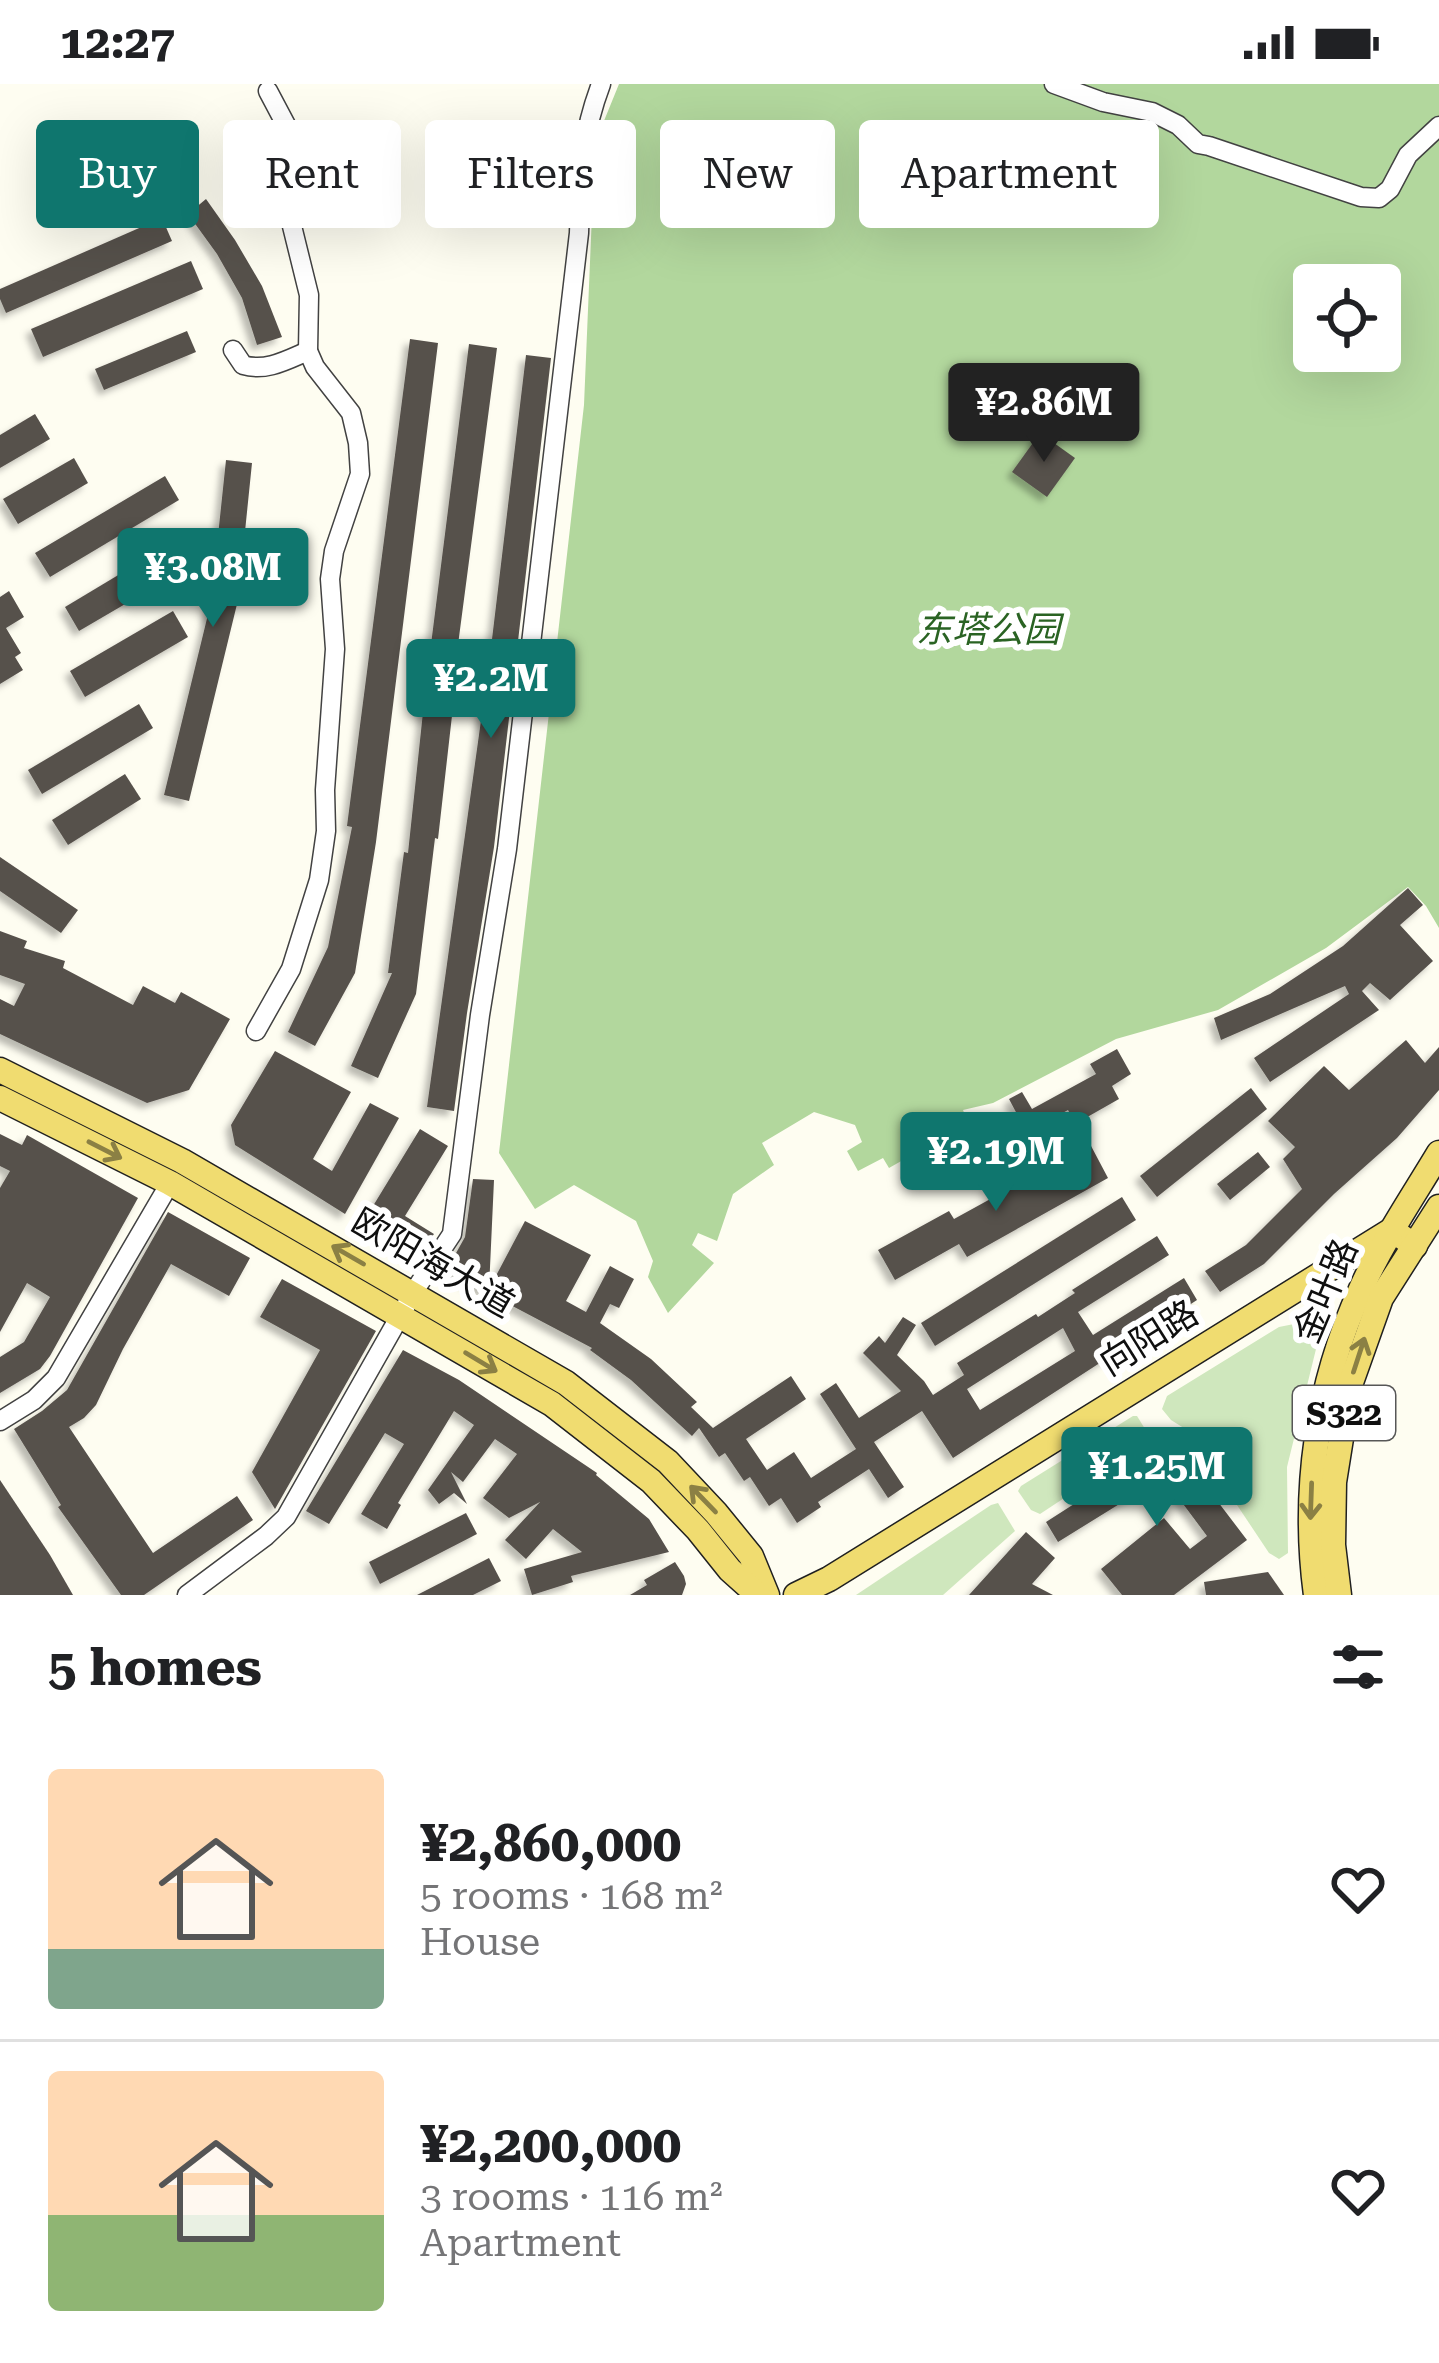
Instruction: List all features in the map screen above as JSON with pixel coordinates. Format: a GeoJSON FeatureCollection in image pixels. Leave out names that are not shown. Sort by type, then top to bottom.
{"type":"FeatureCollection","features":[{"type":"Feature","properties":{"kind":"main road","name":"欧阳海大道"},"geometry":{"type":"LineString","coordinates":[[0,1070],[182,1161],[407,1303]]}},
{"type":"Feature","properties":{"kind":"main road","name":"欧阳海大道"},"geometry":{"type":"LineString","coordinates":[[0,1098],[566,1383],[668,1462],[716,1513],[751,1556],[763,1595]]}},
{"type":"Feature","properties":{"kind":"main road","name":"S322"},"geometry":{"type":"LineString","coordinates":[[1392,1230],[1439,1154]]}},
{"type":"Feature","properties":{"kind":"main road","name":"S322"},"geometry":{"type":"LineString","coordinates":[[1415,1246],[1439,1207]]}},
{"type":"Feature","properties":{"kind":"main road"},"geometry":{"type":"LineString","coordinates":[[1392,1230],[1415,1246]]}},
{"type":"Feature","properties":{"kind":"main road","name":"向阳路"},"geometry":{"type":"LineString","coordinates":[[796,1595],[1392,1230]]}},
{"type":"Feature","properties":{"kind":"main road","name":"金叶路"},"geometry":{"type":"LineString","coordinates":[[1316,1595],[1311,1514],[1320,1415],[1348,1320],[1392,1230]]}},
{"type":"Feature","properties":{"kind":"main road","name":"金叶路"},"geometry":{"type":"LineString","coordinates":[[1339,1595],[1333,1514],[1342,1420],[1358,1358],[1381,1298],[1415,1246]]}},
{"type":"Feature","properties":{"kind":"street"},"geometry":{"type":"LineString","coordinates":[[187,1595],[286,1517],[407,1303],[452,1234],[510,825],[572,295],[581,153],[601,84]]}},
{"type":"Feature","properties":{"kind":"street"},"geometry":{"type":"LineString","coordinates":[[1054,84],[1103,102],[1152,112],[1178,124],[1198,144],[1361,197],[1379,198],[1390,189],[1408,155],[1439,126]]}},
{"type":"Feature","properties":{"kind":"street"},"geometry":{"type":"LineString","coordinates":[[256,1031],[291,970],[319,880],[335,649],[330,579],[334,551],[360,474],[351,413],[308,351],[309,295],[290,222],[291,156],[286,125],[268,91]]}},
{"type":"Feature","properties":{"kind":"street"},"geometry":{"type":"LineString","coordinates":[[233,350],[243,365],[255,368],[308,351]]}},
{"type":"Feature","properties":{"kind":"street"},"geometry":{"type":"LineString","coordinates":[[0,1421],[34,1400],[56,1378],[170,1183]]}},
{"type":"Feature","properties":{"kind":"green space","name":"东塔公园"},"geometry":{"type":"Polygon","coordinates":[[[619,84],[1439,84],[1439,928],[1408,887],[1326,948],[1218,1010],[1116,1039],[993,1103],[963,1110],[968,1123],[889,1168],[883,1158],[858,1171],[847,1151],[862,1142],[855,1125],[814,1112],[762,1143],[774,1165],[733,1194],[717,1241],[698,1233],[692,1245],[714,1263],[668,1313],[648,1277],[653,1261],[636,1221],[574,1185],[535,1209],[499,1153],[584,405],[591,228],[636,228],[636,120],[604,120],[619,84]]]}},
{"type":"Feature","properties":{"kind":"green space"},"geometry":{"type":"Polygon","coordinates":[[[1294,1324],[1310,1329],[1317,1345],[1287,1467],[1288,1553],[1279,1559],[1269,1553],[1187,1430],[1162,1409],[1167,1396],[1279,1327],[1294,1324]]]}},
{"type":"Feature","properties":{"kind":"green space"},"geometry":{"type":"Polygon","coordinates":[[[1133,1416],[1149,1442],[1040,1514],[1031,1510],[1018,1491],[1021,1486],[1133,1416]]]}},
{"type":"Feature","properties":{"kind":"green space"},"geometry":{"type":"Polygon","coordinates":[[[998,1503],[1015,1531],[943,1595],[856,1595],[991,1505],[998,1503]]]}},
{"type":"Feature","properties":{"kind":"building"},"geometry":{"type":"Polygon","coordinates":[[[206,199],[235,240],[262,286],[282,337],[257,345],[242,298],[198,228],[199,205],[206,199]]]}},
{"type":"Feature","properties":{"kind":"building"},"geometry":{"type":"Polygon","coordinates":[[[139,228],[166,228],[172,241],[6,313],[0,289],[139,228]]]}},
{"type":"Feature","properties":{"kind":"building"},"geometry":{"type":"Polygon","coordinates":[[[191,261],[203,289],[43,357],[31,329],[191,261]]]}},
{"type":"Feature","properties":{"kind":"building"},"geometry":{"type":"Polygon","coordinates":[[[187,331],[196,352],[104,390],[95,369],[187,331]]]}},
{"type":"Feature","properties":{"kind":"building"},"geometry":{"type":"Polygon","coordinates":[[[410,339],[438,343],[376,842],[355,973],[315,1046],[288,1032],[328,947],[352,827],[347,826],[410,339]]]}},
{"type":"Feature","properties":{"kind":"building"},"geometry":{"type":"Polygon","coordinates":[[[469,344],[497,348],[451,698],[438,839],[416,994],[378,1078],[351,1066],[392,973],[388,973],[404,852],[408,853],[469,344]]]}},
{"type":"Feature","properties":{"kind":"building"},"geometry":{"type":"Polygon","coordinates":[[[526,355],[551,358],[494,847],[454,1111],[427,1107],[526,355]]]}},
{"type":"Feature","properties":{"kind":"building"},"geometry":{"type":"Polygon","coordinates":[[[35,414],[50,439],[0,468],[0,435],[35,414]]]}},
{"type":"Feature","properties":{"kind":"building"},"geometry":{"type":"Polygon","coordinates":[[[1040,433],[1075,458],[1047,497],[1012,472],[1040,433]]]}},
{"type":"Feature","properties":{"kind":"building"},"geometry":{"type":"Polygon","coordinates":[[[74,458],[88,483],[18,524],[3,499],[74,458]]]}},
{"type":"Feature","properties":{"kind":"building"},"geometry":{"type":"Polygon","coordinates":[[[226,460],[252,463],[238,600],[189,801],[164,795],[211,602],[226,460]]]}},
{"type":"Feature","properties":{"kind":"building"},"geometry":{"type":"Polygon","coordinates":[[[165,476],[179,500],[50,577],[35,553],[165,476]]]}},
{"type":"Feature","properties":{"kind":"building"},"geometry":{"type":"Polygon","coordinates":[[[165,547],[180,572],[79,631],[65,607],[165,547]]]}},
{"type":"Feature","properties":{"kind":"building"},"geometry":{"type":"Polygon","coordinates":[[[9,591],[24,617],[6,628],[21,653],[15,657],[23,670],[0,684],[0,597],[9,591]]]}},
{"type":"Feature","properties":{"kind":"building"},"geometry":{"type":"Polygon","coordinates":[[[173,611],[188,637],[85,697],[70,671],[173,611]]]}},
{"type":"Feature","properties":{"kind":"building"},"geometry":{"type":"Polygon","coordinates":[[[139,704],[153,728],[42,794],[28,770],[139,704]]]}},
{"type":"Feature","properties":{"kind":"building"},"geometry":{"type":"Polygon","coordinates":[[[125,774],[141,799],[68,845],[52,820],[125,774]]]}},
{"type":"Feature","properties":{"kind":"building"},"geometry":{"type":"Polygon","coordinates":[[[0,857],[78,910],[61,933],[0,891],[0,857]]]}},
{"type":"Feature","properties":{"kind":"building"},"geometry":{"type":"Polygon","coordinates":[[[1408,888],[1423,905],[1400,925],[1433,961],[1390,1000],[1370,983],[1362,991],[1379,1010],[1270,1082],[1254,1058],[1349,994],[1345,986],[1221,1040],[1214,1018],[1270,994],[1343,946],[1408,888]]]}},
{"type":"Feature","properties":{"kind":"building"},"geometry":{"type":"Polygon","coordinates":[[[0,931],[27,941],[24,948],[65,961],[63,968],[133,1005],[143,986],[175,1003],[181,992],[230,1019],[189,1090],[147,1103],[0,1034],[0,999],[14,1006],[25,984],[0,975],[0,931]]]}},
{"type":"Feature","properties":{"kind":"building"},"geometry":{"type":"Polygon","coordinates":[[[1406,1040],[1425,1063],[1439,1047],[1439,1090],[1397,1138],[1264,1264],[1220,1292],[1205,1271],[1246,1245],[1302,1189],[1283,1159],[1295,1147],[1268,1121],[1324,1066],[1349,1090],[1406,1040]]]}},
{"type":"Feature","properties":{"kind":"building"},"geometry":{"type":"Polygon","coordinates":[[[1117,1049],[1131,1074],[1112,1086],[1119,1099],[1075,1124],[1068,1110],[1027,1133],[1009,1099],[1022,1092],[1032,1109],[1096,1074],[1090,1064],[1117,1049]]]}},
{"type":"Feature","properties":{"kind":"building"},"geometry":{"type":"Polygon","coordinates":[[[275,1051],[351,1092],[313,1159],[332,1171],[370,1103],[399,1118],[345,1214],[235,1145],[231,1125],[275,1051]]]}},
{"type":"Feature","properties":{"kind":"building"},"geometry":{"type":"Polygon","coordinates":[[[1251,1088],[1267,1109],[1157,1197],[1140,1176],[1251,1088]]]}},
{"type":"Feature","properties":{"kind":"building"},"geometry":{"type":"Polygon","coordinates":[[[420,1129],[448,1146],[405,1216],[434,1234],[416,1258],[362,1224],[420,1129]]]}},
{"type":"Feature","properties":{"kind":"building"},"geometry":{"type":"Polygon","coordinates":[[[0,1134],[22,1145],[27,1135],[138,1198],[50,1356],[40,1369],[0,1393],[0,1357],[24,1342],[50,1297],[27,1283],[0,1332],[0,1188],[10,1171],[0,1166],[0,1134]]]}},
{"type":"Feature","properties":{"kind":"building"},"geometry":{"type":"Polygon","coordinates":[[[1090,1144],[1108,1178],[967,1257],[959,1244],[895,1280],[878,1250],[949,1211],[954,1219],[1090,1144]]]}},
{"type":"Feature","properties":{"kind":"building"},"geometry":{"type":"Polygon","coordinates":[[[1258,1152],[1270,1167],[1230,1200],[1217,1184],[1258,1152]]]}},
{"type":"Feature","properties":{"kind":"building"},"geometry":{"type":"Polygon","coordinates":[[[473,1179],[494,1180],[489,1289],[525,1221],[591,1255],[566,1301],[586,1312],[610,1266],[634,1279],[619,1308],[610,1304],[600,1323],[651,1359],[697,1402],[691,1407],[713,1428],[791,1376],[806,1399],[746,1439],[767,1470],[794,1452],[811,1478],[856,1449],[820,1394],[836,1383],[859,1418],[901,1391],[863,1353],[879,1336],[885,1343],[903,1317],[916,1325],[897,1355],[933,1395],[964,1375],[957,1363],[1038,1317],[1157,1236],[1169,1255],[1078,1312],[1093,1335],[1184,1278],[1197,1300],[953,1458],[922,1411],[874,1442],[904,1487],[888,1498],[869,1469],[818,1502],[821,1507],[797,1523],[781,1498],[769,1506],[750,1477],[744,1481],[725,1453],[719,1457],[699,1428],[692,1436],[592,1348],[446,1271],[465,1237],[473,1179]],[[1063,1328],[967,1389],[980,1410],[1075,1351],[1063,1328]]]}},
{"type":"Feature","properties":{"kind":"building"},"geometry":{"type":"Polygon","coordinates":[[[1122,1197],[1136,1220],[935,1346],[921,1323],[1122,1197]]]}},
{"type":"Feature","properties":{"kind":"building"},"geometry":{"type":"Polygon","coordinates":[[[168,1212],[250,1258],[229,1296],[171,1264],[96,1405],[69,1427],[153,1553],[237,1496],[253,1520],[144,1595],[121,1595],[58,1507],[14,1429],[67,1390],[168,1212]]]}},
{"type":"Feature","properties":{"kind":"building"},"geometry":{"type":"Polygon","coordinates":[[[282,1279],[376,1331],[275,1509],[252,1472],[320,1350],[260,1317],[282,1279]]]}},
{"type":"Feature","properties":{"kind":"building"},"geometry":{"type":"Polygon","coordinates":[[[403,1350],[459,1380],[597,1473],[649,1519],[669,1552],[571,1576],[573,1582],[532,1595],[524,1569],[582,1552],[553,1529],[526,1559],[505,1540],[540,1502],[509,1518],[483,1498],[517,1454],[495,1439],[463,1482],[451,1472],[467,1504],[454,1493],[439,1504],[428,1490],[474,1425],[454,1411],[387,1529],[361,1514],[404,1444],[385,1433],[329,1524],[306,1511],[403,1350]]]}},
{"type":"Feature","properties":{"kind":"building"},"geometry":{"type":"Polygon","coordinates":[[[1152,1449],[1177,1458],[1196,1473],[1247,1540],[1174,1595],[1122,1595],[1101,1569],[1164,1518],[1190,1549],[1207,1536],[1163,1477],[1058,1542],[1046,1522],[1152,1449]]]}},
{"type":"Feature","properties":{"kind":"building"},"geometry":{"type":"Polygon","coordinates":[[[0,1480],[50,1555],[73,1595],[0,1595],[0,1480]]]}},
{"type":"Feature","properties":{"kind":"building"},"geometry":{"type":"Polygon","coordinates":[[[466,1513],[477,1534],[380,1584],[369,1562],[466,1513]]]}},
{"type":"Feature","properties":{"kind":"building"},"geometry":{"type":"Polygon","coordinates":[[[1026,1532],[1055,1558],[1032,1584],[1053,1595],[969,1595],[1026,1532]]]}},
{"type":"Feature","properties":{"kind":"building"},"geometry":{"type":"Polygon","coordinates":[[[489,1558],[501,1581],[473,1595],[417,1595],[489,1558]]]}},
{"type":"Feature","properties":{"kind":"building"},"geometry":{"type":"Polygon","coordinates":[[[675,1562],[686,1584],[682,1595],[630,1595],[647,1585],[644,1580],[675,1562]]]}},
{"type":"Feature","properties":{"kind":"building"},"geometry":{"type":"Polygon","coordinates":[[[1268,1572],[1284,1595],[1206,1595],[1204,1582],[1268,1572]]]}}]}
